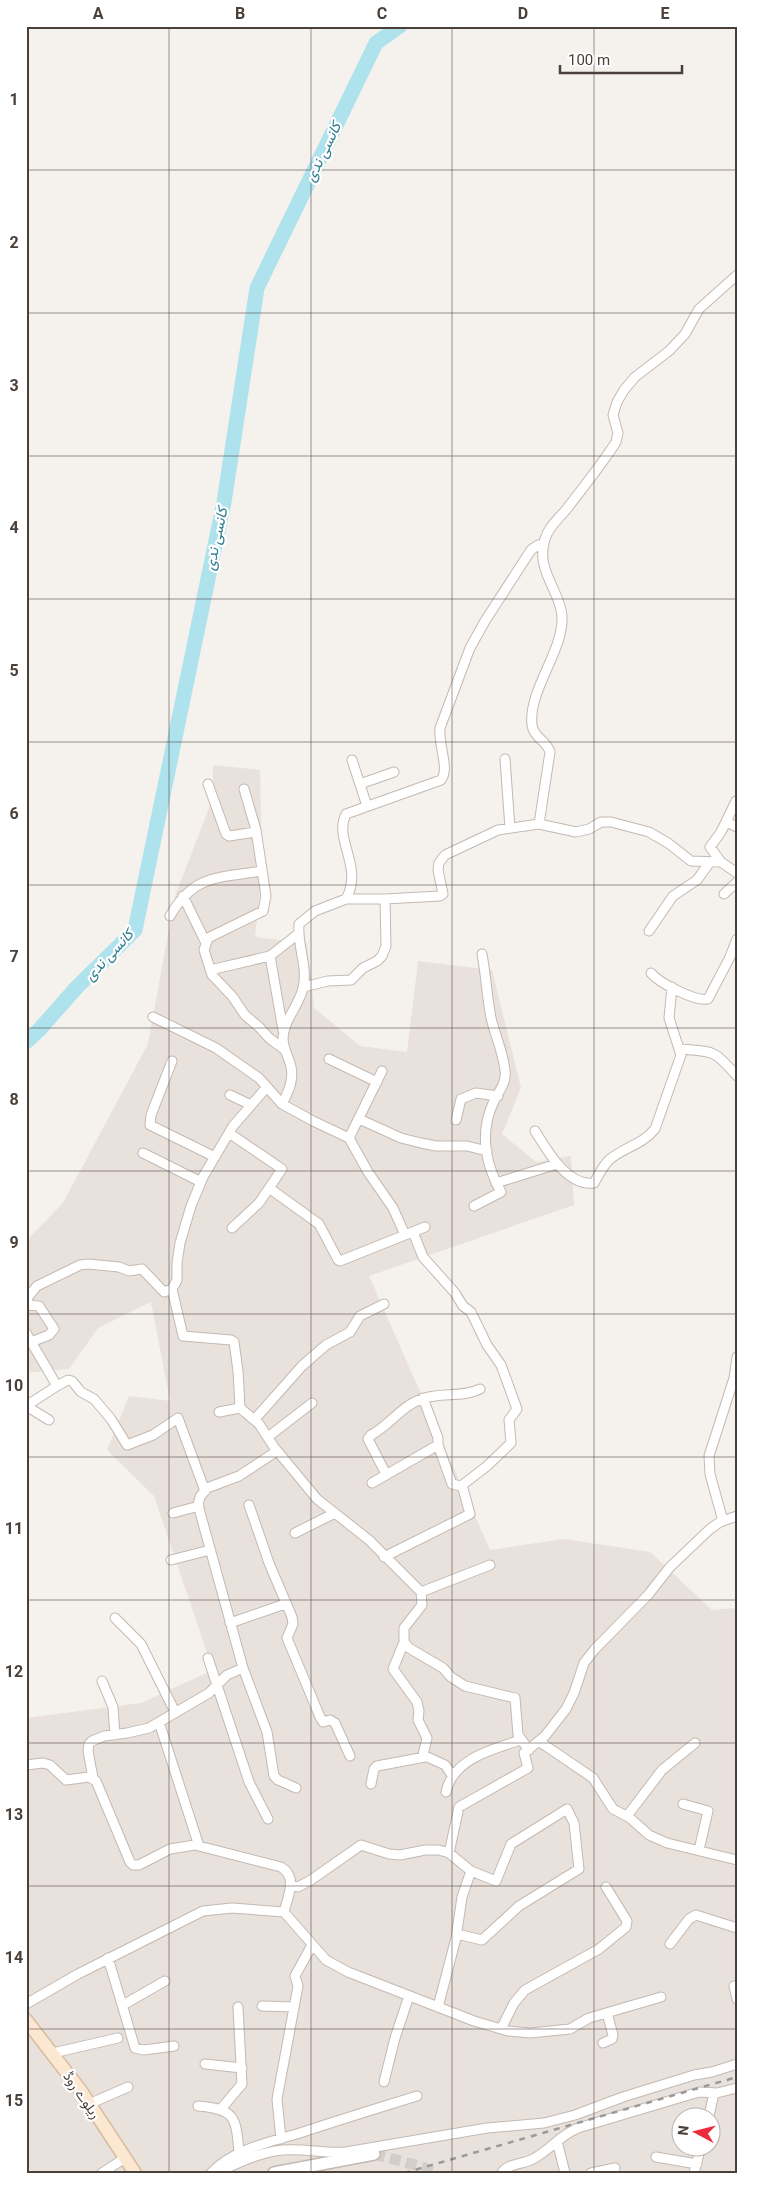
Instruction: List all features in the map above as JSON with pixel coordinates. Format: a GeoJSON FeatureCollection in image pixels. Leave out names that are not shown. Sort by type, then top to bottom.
{"type":"FeatureCollection","features":[{"type":"Feature","properties":{"kind":"main road","name":"ریلوے روڈ"},"geometry":{"type":"LineString","coordinates":[[26,2020],[53,2053],[135,2173]]}},
{"type":"Feature","properties":{"kind":"street"},"geometry":{"type":"LineString","coordinates":[[539,824],[550,752],[549,747],[535,734],[532,723],[533,709],[557,642],[562,616],[546,573],[543,557],[544,545],[553,524],[568,508],[616,442],[618,433],[613,415],[617,402],[624,390],[639,373],[670,351],[685,334],[699,309],[737,275]]}},
{"type":"Feature","properties":{"kind":"street"},"geometry":{"type":"LineString","coordinates":[[346,899],[351,890],[353,874],[346,848],[343,821],[349,812],[440,780],[444,776],[445,766],[438,738],[440,728],[470,648],[490,612],[527,556],[536,547],[544,545]]}},
{"type":"Feature","properties":{"kind":"street"},"geometry":{"type":"LineString","coordinates":[[505,759],[510,828]]}},
{"type":"Feature","properties":{"kind":"street"},"geometry":{"type":"LineString","coordinates":[[352,760],[366,806]]}},
{"type":"Feature","properties":{"kind":"street"},"geometry":{"type":"LineString","coordinates":[[360,784],[394,772]]}},
{"type":"Feature","properties":{"kind":"street"},"geometry":{"type":"LineString","coordinates":[[208,784],[226,834],[229,836],[256,832]]}},
{"type":"Feature","properties":{"kind":"street"},"geometry":{"type":"LineString","coordinates":[[205,941],[212,935],[263,911],[266,896],[262,870],[256,832],[244,789]]}},
{"type":"Feature","properties":{"kind":"street"},"geometry":{"type":"LineString","coordinates":[[736,801],[726,822],[710,847],[721,862],[737,873]]}},
{"type":"Feature","properties":{"kind":"street"},"geometry":{"type":"LineString","coordinates":[[282,1104],[292,1078],[291,1066],[284,1049],[285,1025],[297,1005],[303,987],[304,965],[298,934],[299,924],[305,917],[324,906],[346,899],[385,899],[442,895],[443,890],[438,870],[443,857],[498,830],[539,824],[576,832],[590,829],[601,822],[611,822],[649,832],[668,843],[691,861],[697,863],[721,862]]}},
{"type":"Feature","properties":{"kind":"street"},"geometry":{"type":"LineString","coordinates":[[726,822],[737,827]]}},
{"type":"Feature","properties":{"kind":"street"},"geometry":{"type":"LineString","coordinates":[[649,931],[673,896],[697,880],[710,862]]}},
{"type":"Feature","properties":{"kind":"street"},"geometry":{"type":"LineString","coordinates":[[170,916],[183,896],[201,882],[262,870]]}},
{"type":"Feature","properties":{"kind":"street"},"geometry":{"type":"LineString","coordinates":[[724,894],[737,882]]}},
{"type":"Feature","properties":{"kind":"street"},"geometry":{"type":"LineString","coordinates":[[183,896],[205,941],[204,950],[214,978],[232,996],[245,1015],[269,1038],[284,1049]]}},
{"type":"Feature","properties":{"kind":"street"},"geometry":{"type":"LineString","coordinates":[[303,987],[328,981],[351,980],[363,968],[377,961],[382,956],[386,946],[385,899]]}},
{"type":"Feature","properties":{"kind":"street"},"geometry":{"type":"LineString","coordinates":[[210,970],[270,956],[298,934]]}},
{"type":"Feature","properties":{"kind":"street"},"geometry":{"type":"LineString","coordinates":[[651,973],[672,987],[699,999],[708,999],[730,957],[737,939]]}},
{"type":"Feature","properties":{"kind":"street"},"geometry":{"type":"LineString","coordinates":[[474,1206],[500,1192],[484,1140],[485,1127],[504,1081],[505,1071],[488,1004],[482,954]]}},
{"type":"Feature","properties":{"kind":"street"},"geometry":{"type":"LineString","coordinates":[[270,956],[279,1017],[284,1033]]}},
{"type":"Feature","properties":{"kind":"street"},"geometry":{"type":"LineString","coordinates":[[535,1131],[557,1164],[578,1181],[594,1183],[611,1158],[647,1138],[655,1129],[681,1055],[669,1018],[672,987]]}},
{"type":"Feature","properties":{"kind":"street"},"geometry":{"type":"LineString","coordinates":[[153,1017],[216,1048],[259,1078],[282,1104],[349,1138],[368,1172],[394,1208],[423,1257],[455,1293],[463,1306],[471,1312],[487,1345],[501,1365],[516,1407],[509,1420],[511,1443],[487,1466],[462,1485],[452,1484],[438,1445],[439,1440],[423,1398]]}},
{"type":"Feature","properties":{"kind":"street"},"geometry":{"type":"LineString","coordinates":[[680,1049],[711,1051],[721,1058],[737,1076]]}},
{"type":"Feature","properties":{"kind":"street"},"geometry":{"type":"LineString","coordinates":[[329,1059],[376,1082]]}},
{"type":"Feature","properties":{"kind":"street"},"geometry":{"type":"LineString","coordinates":[[172,1061],[150,1115],[150,1125],[215,1157]]}},
{"type":"Feature","properties":{"kind":"street"},"geometry":{"type":"LineString","coordinates":[[349,1138],[382,1071]]}},
{"type":"Feature","properties":{"kind":"street"},"geometry":{"type":"LineString","coordinates":[[240,1408],[234,1342],[230,1340],[183,1336],[172,1290],[178,1280],[177,1263],[180,1243],[191,1206],[201,1182],[229,1133],[266,1088]]}},
{"type":"Feature","properties":{"kind":"street"},"geometry":{"type":"LineString","coordinates":[[456,1120],[461,1099],[476,1093],[498,1096]]}},
{"type":"Feature","properties":{"kind":"street"},"geometry":{"type":"LineString","coordinates":[[230,1095],[251,1105]]}},
{"type":"Feature","properties":{"kind":"street"},"geometry":{"type":"LineString","coordinates":[[359,1119],[414,1142],[436,1146],[467,1146],[487,1151]]}},
{"type":"Feature","properties":{"kind":"street"},"geometry":{"type":"LineString","coordinates":[[229,1133],[282,1169],[253,1208],[232,1228]]}},
{"type":"Feature","properties":{"kind":"street"},"geometry":{"type":"LineString","coordinates":[[143,1153],[201,1182]]}},
{"type":"Feature","properties":{"kind":"street"},"geometry":{"type":"LineString","coordinates":[[496,1183],[557,1164]]}},
{"type":"Feature","properties":{"kind":"street"},"geometry":{"type":"LineString","coordinates":[[269,1188],[319,1224],[340,1261],[425,1227]]}},
{"type":"Feature","properties":{"kind":"street"},"geometry":{"type":"LineString","coordinates":[[31,1342],[49,1335],[54,1329],[41,1308],[37,1305],[27,1304],[28,1297],[38,1286],[80,1265],[119,1266],[130,1271],[142,1269],[164,1292],[172,1290]]}},
{"type":"Feature","properties":{"kind":"street"},"geometry":{"type":"LineString","coordinates":[[255,1419],[302,1366],[326,1345],[350,1332],[360,1316],[384,1304]]}},
{"type":"Feature","properties":{"kind":"street"},"geometry":{"type":"LineString","coordinates":[[26,1332],[57,1386]]}},
{"type":"Feature","properties":{"kind":"street"},"geometry":{"type":"LineString","coordinates":[[723,1521],[710,1474],[709,1456],[734,1378],[737,1358]]}},
{"type":"Feature","properties":{"kind":"street"},"geometry":{"type":"LineString","coordinates":[[49,1420],[26,1406],[68,1380],[72,1381],[81,1392],[94,1399],[111,1419],[127,1444],[153,1435],[178,1418],[205,1491]]}},
{"type":"Feature","properties":{"kind":"street"},"geometry":{"type":"LineString","coordinates":[[386,1474],[369,1437],[410,1404],[423,1398],[463,1394],[480,1389]]}},
{"type":"Feature","properties":{"kind":"street"},"geometry":{"type":"LineString","coordinates":[[268,1437],[312,1403]]}},
{"type":"Feature","properties":{"kind":"street"},"geometry":{"type":"LineString","coordinates":[[219,1412],[240,1408],[255,1419],[277,1451],[317,1499],[369,1540],[421,1592],[422,1605],[406,1625],[402,1637],[404,1642],[409,1648],[443,1668],[465,1686],[515,1698],[517,1730],[521,1740],[529,1750]]}},
{"type":"Feature","properties":{"kind":"street"},"geometry":{"type":"LineString","coordinates":[[372,1483],[438,1445]]}},
{"type":"Feature","properties":{"kind":"street"},"geometry":{"type":"LineString","coordinates":[[277,1451],[239,1476],[205,1491],[200,1497],[198,1506],[243,1668],[267,1732],[274,1776],[278,1780],[296,1788]]}},
{"type":"Feature","properties":{"kind":"street"},"geometry":{"type":"LineString","coordinates":[[384,1557],[470,1514],[470,1508],[462,1485]]}},
{"type":"Feature","properties":{"kind":"street"},"geometry":{"type":"LineString","coordinates":[[173,1512],[198,1506]]}},
{"type":"Feature","properties":{"kind":"street"},"geometry":{"type":"LineString","coordinates":[[249,1506],[293,1624],[287,1638],[291,1650],[320,1717],[324,1722],[330,1720],[334,1722],[350,1756]]}},
{"type":"Feature","properties":{"kind":"street"},"geometry":{"type":"LineString","coordinates":[[295,1533],[335,1513]]}},
{"type":"Feature","properties":{"kind":"street"},"geometry":{"type":"LineString","coordinates":[[449,1854],[459,1807],[528,1768],[524,1753],[540,1742],[570,1702],[586,1659],[648,1595],[670,1567],[710,1529],[723,1521],[737,1516]]}},
{"type":"Feature","properties":{"kind":"street"},"geometry":{"type":"LineString","coordinates":[[171,1560],[210,1550]]}},
{"type":"Feature","properties":{"kind":"street"},"geometry":{"type":"LineString","coordinates":[[421,1592],[490,1565]]}},
{"type":"Feature","properties":{"kind":"street"},"geometry":{"type":"LineString","coordinates":[[230,1623],[285,1604]]}},
{"type":"Feature","properties":{"kind":"street"},"geometry":{"type":"LineString","coordinates":[[115,1618],[141,1644],[175,1712]]}},
{"type":"Feature","properties":{"kind":"street"},"geometry":{"type":"LineString","coordinates":[[404,1642],[393,1669],[417,1702],[418,1720],[427,1738],[423,1751],[424,1758]]}},
{"type":"Feature","properties":{"kind":"street"},"geometry":{"type":"LineString","coordinates":[[208,1658],[249,1782],[268,1819]]}},
{"type":"Feature","properties":{"kind":"street"},"geometry":{"type":"LineString","coordinates":[[243,1668],[227,1674],[209,1693],[149,1728],[98,1737],[89,1744],[92,1778],[96,1781],[133,1865],[139,1865],[170,1849],[188,1845],[199,1846],[281,1867],[289,1875],[290,1885],[284,1912]]}},
{"type":"Feature","properties":{"kind":"street"},"geometry":{"type":"LineString","coordinates":[[102,1681],[113,1707],[115,1735]]}},
{"type":"Feature","properties":{"kind":"street"},"geometry":{"type":"LineString","coordinates":[[160,1722],[199,1846]]}},
{"type":"Feature","properties":{"kind":"street"},"geometry":{"type":"LineString","coordinates":[[446,1792],[452,1774],[468,1762],[491,1749],[521,1740]]}},
{"type":"Feature","properties":{"kind":"street"},"geometry":{"type":"LineString","coordinates":[[540,1742],[593,1778],[613,1809],[627,1816],[657,1839],[737,1860]]}},
{"type":"Feature","properties":{"kind":"street"},"geometry":{"type":"LineString","coordinates":[[627,1816],[662,1770],[695,1743]]}},
{"type":"Feature","properties":{"kind":"street"},"geometry":{"type":"LineString","coordinates":[[371,1784],[374,1769],[377,1766],[424,1758],[445,1765],[452,1774]]}},
{"type":"Feature","properties":{"kind":"street"},"geometry":{"type":"LineString","coordinates":[[26,1765],[43,1763],[50,1765],[66,1780],[92,1778]]}},
{"type":"Feature","properties":{"kind":"street"},"geometry":{"type":"LineString","coordinates":[[683,1804],[708,1811],[699,1850]]}},
{"type":"Feature","properties":{"kind":"street"},"geometry":{"type":"LineString","coordinates":[[290,1885],[298,1887],[311,1880],[361,1845],[394,1855],[431,1850],[449,1854],[471,1871],[496,1881],[512,1844],[567,1809],[574,1823],[579,1869],[519,1906],[482,1940],[457,1934]]}},
{"type":"Feature","properties":{"kind":"street"},"geometry":{"type":"LineString","coordinates":[[438,2007],[457,1934],[462,1897],[471,1871]]}},
{"type":"Feature","properties":{"kind":"street"},"geometry":{"type":"LineString","coordinates":[[501,2029],[514,2004],[525,1990],[599,1949],[626,1927],[627,1921],[606,1887]]}},
{"type":"Feature","properties":{"kind":"street"},"geometry":{"type":"LineString","coordinates":[[26,2004],[108,1958],[203,1911],[232,1908],[284,1912],[326,1960],[348,1972],[501,2029],[530,2033],[570,2029],[584,2019],[661,1997]]}},
{"type":"Feature","properties":{"kind":"street"},"geometry":{"type":"LineString","coordinates":[[670,1944],[689,1919],[696,1915],[737,1928]]}},
{"type":"Feature","properties":{"kind":"street"},"geometry":{"type":"LineString","coordinates":[[281,2139],[277,2099],[298,1986],[295,1976],[312,1945]]}},
{"type":"Feature","properties":{"kind":"street"},"geometry":{"type":"LineString","coordinates":[[108,1958],[137,2049],[144,2050],[174,2046]]}},
{"type":"Feature","properties":{"kind":"street"},"geometry":{"type":"LineString","coordinates":[[123,2005],[165,1982]]}},
{"type":"Feature","properties":{"kind":"street"},"geometry":{"type":"LineString","coordinates":[[734,1986],[737,1999]]}},
{"type":"Feature","properties":{"kind":"street"},"geometry":{"type":"LineString","coordinates":[[384,2082],[395,2038],[409,1996]]}},
{"type":"Feature","properties":{"kind":"street"},"geometry":{"type":"LineString","coordinates":[[262,2006],[294,2007]]}},
{"type":"Feature","properties":{"kind":"street"},"geometry":{"type":"LineString","coordinates":[[221,2109],[241,2086],[242,2068],[238,2007]]}},
{"type":"Feature","properties":{"kind":"street"},"geometry":{"type":"LineString","coordinates":[[603,2043],[612,2039],[613,2035],[607,2013]]}},
{"type":"Feature","properties":{"kind":"street"},"geometry":{"type":"LineString","coordinates":[[53,2053],[118,2038]]}},
{"type":"Feature","properties":{"kind":"street"},"geometry":{"type":"LineString","coordinates":[[205,2064],[242,2068]]}},
{"type":"Feature","properties":{"kind":"street"},"geometry":{"type":"LineString","coordinates":[[216,2173],[249,2158],[278,2151],[306,2150],[332,2154],[487,2128],[544,2122],[575,2115],[623,2097],[737,2064]]}},
{"type":"Feature","properties":{"kind":"street"},"geometry":{"type":"LineString","coordinates":[[89,2104],[128,2087]]}},
{"type":"Feature","properties":{"kind":"street"},"geometry":{"type":"LineString","coordinates":[[502,2173],[506,2168],[532,2159],[564,2134],[578,2128],[698,2092],[724,2092],[737,2088]]}},
{"type":"Feature","properties":{"kind":"street"},"geometry":{"type":"LineString","coordinates":[[711,2106],[714,2093]]}},
{"type":"Feature","properties":{"kind":"street"},"geometry":{"type":"LineString","coordinates":[[211,2173],[219,2164],[239,2153],[417,2096]]}},
{"type":"Feature","properties":{"kind":"street"},"geometry":{"type":"LineString","coordinates":[[198,2106],[221,2109],[230,2115],[236,2124],[239,2153]]}},
{"type":"Feature","properties":{"kind":"street"},"geometry":{"type":"LineString","coordinates":[[557,2140],[564,2173]]}},
{"type":"Feature","properties":{"kind":"street"},"geometry":{"type":"LineString","coordinates":[[274,2173],[374,2154]]}},
{"type":"Feature","properties":{"kind":"street"},"geometry":{"type":"LineString","coordinates":[[656,2157],[696,2168]]}},
{"type":"Feature","properties":{"kind":"street"},"geometry":{"type":"LineString","coordinates":[[102,2173],[125,2158]]}},
{"type":"Feature","properties":{"kind":"street"},"geometry":{"type":"LineString","coordinates":[[591,2173],[615,2168]]}},
{"type":"Feature","properties":{"kind":"shaded area"},"geometry":{"type":"Polygon","coordinates":[[[213,765],[260,770],[262,871],[255,937],[307,943],[314,1008],[360,1046],[407,1052],[418,961],[492,970],[521,1088],[502,1134],[536,1162],[571,1156],[574,1205],[369,1276],[490,1550],[564,1539],[650,1552],[712,1610],[737,1608],[737,2173],[26,2173],[26,1718],[141,1703],[213,1670],[154,1496],[107,1450],[129,1396],[170,1401],[151,1302],[98,1328],[69,1369],[26,1373],[26,1241],[63,1203],[148,1044],[175,896],[213,798],[213,765]]]}},
{"type":"Feature","properties":{"kind":"waterway","name":"کانسی ندی"},"geometry":{"type":"LineString","coordinates":[[26,1042],[77,987],[135,930],[224,502],[257,288],[376,43],[400,26]]}},
{"type":"Feature","properties":{"kind":"tunnel"},"geometry":{"type":"LineString","coordinates":[[374,2154],[423,2167],[433,2173]]}},
{"type":"Feature","properties":{"kind":"railway"},"geometry":{"type":"LineString","coordinates":[[404,2173],[737,2077]]}}]}
